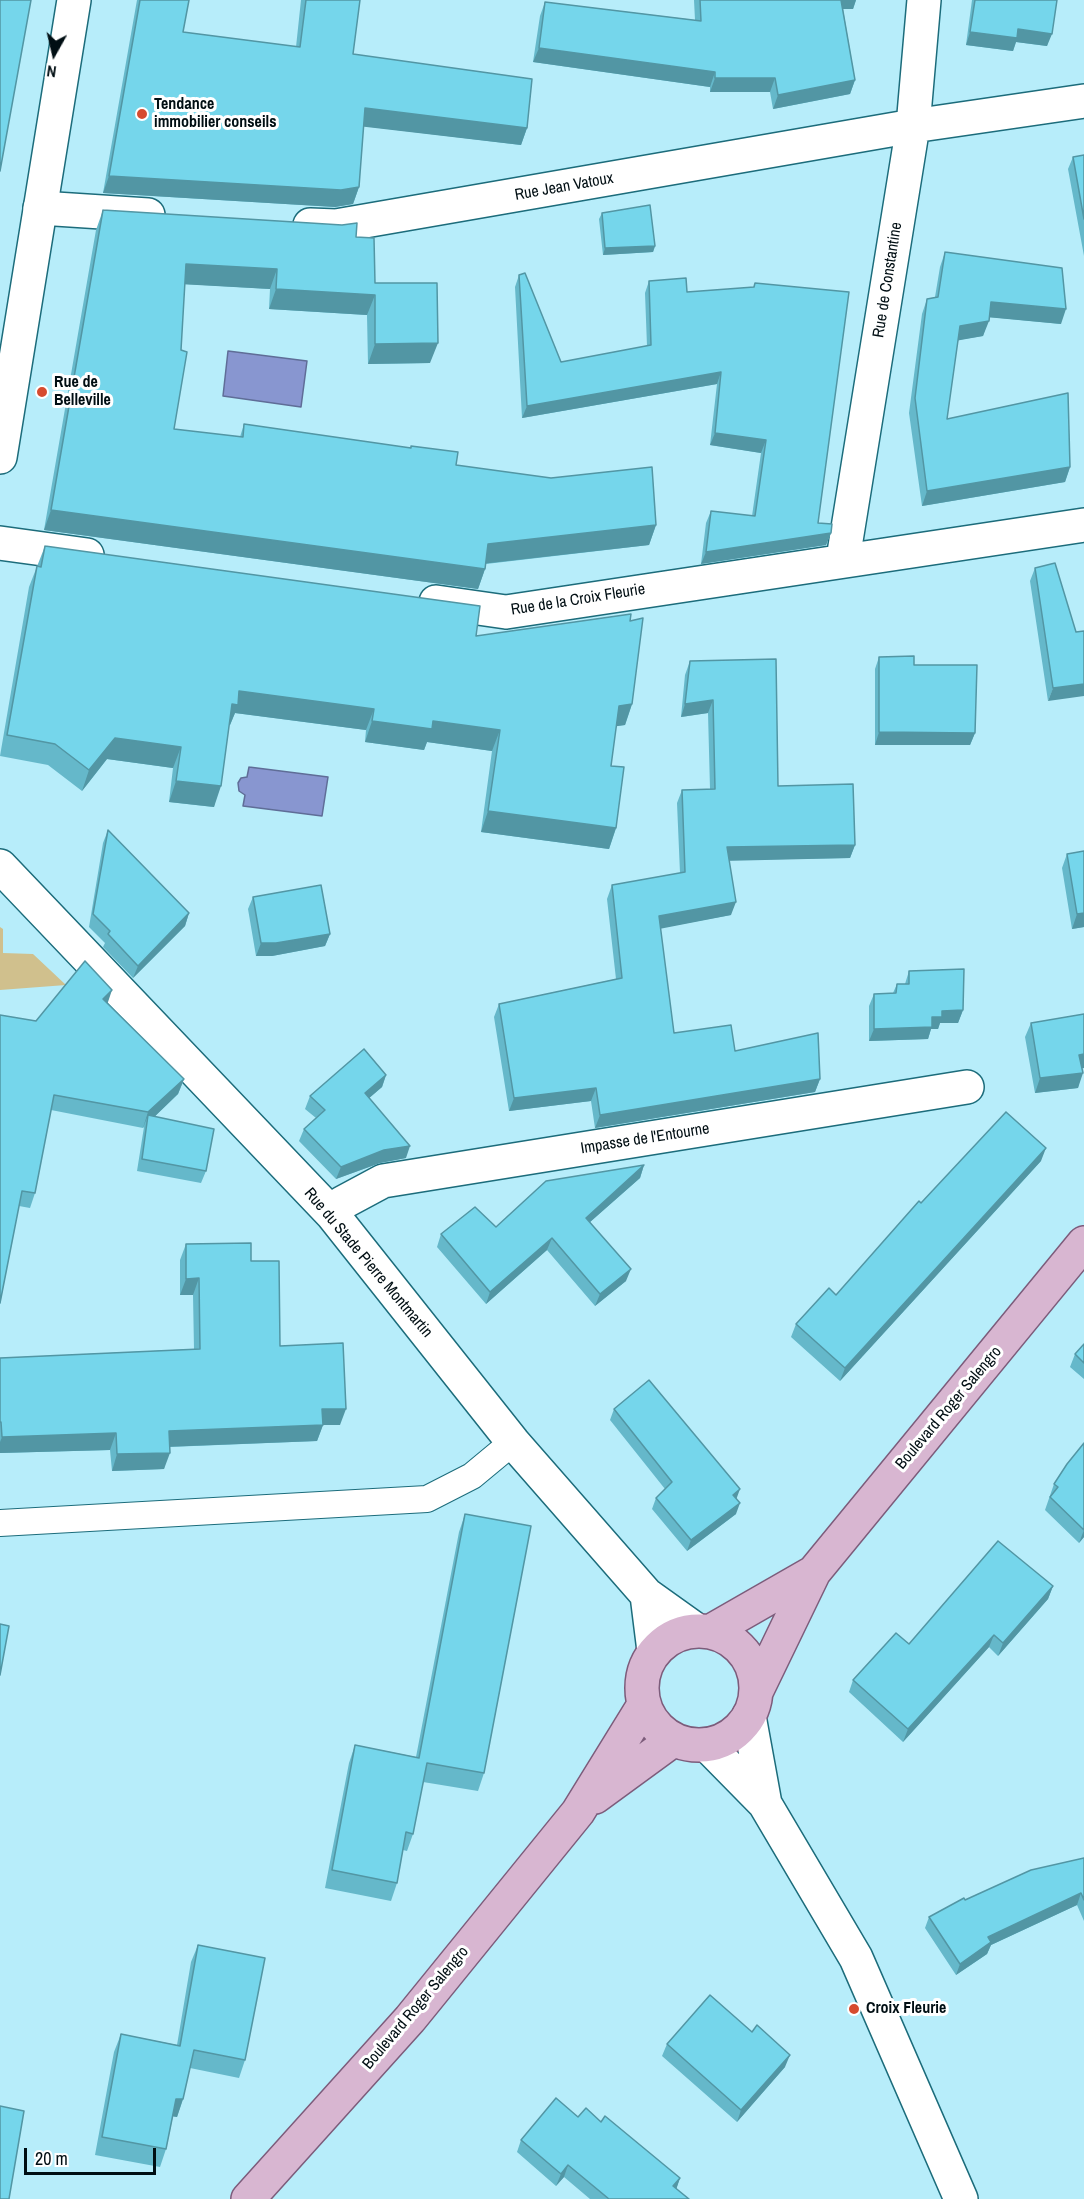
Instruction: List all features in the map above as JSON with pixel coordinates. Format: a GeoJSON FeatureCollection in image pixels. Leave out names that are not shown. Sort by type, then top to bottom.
{"type":"FeatureCollection","features":[{"type":"Feature","properties":{"kind":"main road","name":"Boulevard Roger Salengro"},"geometry":{"type":"LineString","coordinates":[[753,1704],[814,1572],[1084,1243]]}},
{"type":"Feature","properties":{"kind":"main road","name":"Boulevard Roger Salengro"},"geometry":{"type":"LineString","coordinates":[[704,1631],[814,1572]]}},
{"type":"Feature","properties":{"kind":"main road"},"geometry":{"type":"LineString","coordinates":[[704,1631],[726,1637],[740,1647],[750,1661],[755,1676],[753,1704],[739,1730],[724,1740],[707,1745],[690,1745],[673,1740],[650,1720],[644,1705],[641,1686],[644,1667],[654,1651],[666,1640],[680,1633],[704,1631]]}},
{"type":"Feature","properties":{"kind":"main road","name":"Boulevard Roger Salengro"},"geometry":{"type":"LineString","coordinates":[[248,2199],[410,2019],[578,1812],[644,1705]]}},
{"type":"Feature","properties":{"kind":"main road","name":"Boulevard Roger Salengro"},"geometry":{"type":"LineString","coordinates":[[578,1812],[673,1740]]}},
{"type":"Feature","properties":{"kind":"street"},"geometry":{"type":"LineString","coordinates":[[0,457],[74,0]]}},
{"type":"Feature","properties":{"kind":"street","name":"Rue de Constantine"},"geometry":{"type":"LineString","coordinates":[[843,559],[913,126],[924,0]]}},
{"type":"Feature","properties":{"kind":"street","name":"Rue Jean Vatoux"},"geometry":{"type":"LineString","coordinates":[[279,223],[336,226],[913,126],[1084,101]]}},
{"type":"Feature","properties":{"kind":"street"},"geometry":{"type":"LineString","coordinates":[[40,208],[175,216]]}},
{"type":"Feature","properties":{"kind":"street","name":"Rue de la Croix Fleurie"},"geometry":{"type":"LineString","coordinates":[[411,599],[506,612],[843,559],[1084,525]]}},
{"type":"Feature","properties":{"kind":"street"},"geometry":{"type":"LineString","coordinates":[[0,543],[116,559]]}},
{"type":"Feature","properties":{"kind":"street","name":"Rue du Stade Pierre Montmartin"},"geometry":{"type":"LineString","coordinates":[[0,866],[332,1214],[513,1442],[647,1595],[704,1631]]}},
{"type":"Feature","properties":{"kind":"street","name":"Impasse de l'Entourne"},"geometry":{"type":"LineString","coordinates":[[332,1214],[342,1203],[383,1181],[967,1087]]}},
{"type":"Feature","properties":{"kind":"street"},"geometry":{"type":"LineString","coordinates":[[647,1595],[654,1651]]}},
{"type":"Feature","properties":{"kind":"street"},"geometry":{"type":"LineString","coordinates":[[753,1704],[765,1804]]}},
{"type":"Feature","properties":{"kind":"street"},"geometry":{"type":"LineString","coordinates":[[707,1745],[765,1804],[856,1958],[961,2199]]}},
{"type":"Feature","properties":{"kind":"lane"},"geometry":{"type":"LineString","coordinates":[[0,1523],[427,1498],[472,1476],[513,1442]]}},
{"type":"Feature","properties":{"kind":"shaded area"},"geometry":{"type":"Polygon","coordinates":[[[0,927],[3,929],[3,953],[33,954],[66,985],[0,990],[0,927]]]}},
{"type":"Feature","properties":{"kind":"water"},"geometry":{"type":"Polygon","coordinates":[[[228,351],[307,361],[301,407],[223,396],[228,351]]]}},
{"type":"Feature","properties":{"kind":"water"},"geometry":{"type":"Polygon","coordinates":[[[249,767],[328,777],[322,816],[243,806],[245,795],[239,791],[238,783],[241,778],[247,777],[249,767]]]}},
{"type":"Feature","properties":{"kind":"building"},"geometry":{"type":"Polygon","coordinates":[[[0,0],[31,0],[0,171],[0,0]]]}},
{"type":"Feature","properties":{"kind":"building"},"geometry":{"type":"Polygon","coordinates":[[[140,0],[189,0],[183,32],[300,47],[306,0],[360,0],[353,54],[532,79],[527,128],[365,108],[359,187],[341,190],[109,176],[140,0]]]}},
{"type":"Feature","properties":{"kind":"building"},"geometry":{"type":"Polygon","coordinates":[[[700,0],[841,0],[855,80],[778,95],[775,78],[715,78],[715,72],[539,48],[545,2],[701,21],[700,0]]]}},
{"type":"Feature","properties":{"kind":"building"},"geometry":{"type":"Polygon","coordinates":[[[975,0],[1057,0],[1052,34],[1018,29],[1017,38],[970,32],[975,0]]]}},
{"type":"Feature","properties":{"kind":"building"},"geometry":{"type":"Polygon","coordinates":[[[1084,155],[1084,219],[1073,157],[1084,155]]]}},
{"type":"Feature","properties":{"kind":"building"},"geometry":{"type":"Polygon","coordinates":[[[650,205],[655,246],[605,248],[602,213],[650,205]]]}},
{"type":"Feature","properties":{"kind":"building"},"geometry":{"type":"Polygon","coordinates":[[[103,210],[342,225],[357,223],[356,237],[374,238],[375,283],[437,283],[438,343],[375,344],[375,295],[276,289],[277,269],[186,264],[181,350],[187,352],[174,429],[243,437],[244,424],[411,448],[411,446],[458,452],[456,465],[551,478],[652,467],[656,525],[488,544],[485,569],[51,510],[103,210]]]}},
{"type":"Feature","properties":{"kind":"building"},"geometry":{"type":"Polygon","coordinates":[[[945,252],[1062,268],[1066,309],[991,302],[989,321],[960,326],[947,419],[1068,393],[1070,467],[927,491],[915,398],[927,299],[938,297],[945,252]]]}},
{"type":"Feature","properties":{"kind":"building"},"geometry":{"type":"Polygon","coordinates":[[[525,273],[561,362],[651,345],[649,281],[686,278],[687,292],[754,287],[755,283],[849,292],[818,523],[832,524],[831,533],[706,552],[711,511],[755,516],[766,440],[715,433],[721,372],[527,406],[519,275],[525,273]]]}},
{"type":"Feature","properties":{"kind":"building"},"geometry":{"type":"Polygon","coordinates":[[[45,546],[480,606],[476,636],[631,614],[630,621],[643,618],[632,704],[619,706],[611,766],[624,767],[616,828],[488,811],[500,730],[433,721],[432,729],[372,721],[374,709],[239,691],[238,705],[232,704],[221,786],[176,781],[181,747],[115,738],[89,770],[55,744],[7,735],[37,566],[41,567],[45,546]]]}},
{"type":"Feature","properties":{"kind":"building"},"geometry":{"type":"Polygon","coordinates":[[[1055,563],[1076,632],[1084,631],[1084,684],[1053,688],[1035,568],[1055,563]]]}},
{"type":"Feature","properties":{"kind":"building"},"geometry":{"type":"Polygon","coordinates":[[[914,656],[914,665],[977,665],[975,733],[879,732],[879,657],[914,656]]]}},
{"type":"Feature","properties":{"kind":"building"},"geometry":{"type":"Polygon","coordinates":[[[776,659],[778,786],[853,784],[855,845],[727,847],[736,902],[659,916],[674,1033],[731,1025],[735,1051],[818,1033],[820,1079],[600,1115],[596,1088],[514,1098],[499,1004],[622,978],[612,885],[685,872],[682,790],[715,789],[713,700],[685,704],[690,661],[776,659]]]}},
{"type":"Feature","properties":{"kind":"building"},"geometry":{"type":"Polygon","coordinates":[[[108,830],[189,913],[138,966],[93,914],[108,830]]]}},
{"type":"Feature","properties":{"kind":"building"},"geometry":{"type":"Polygon","coordinates":[[[1084,851],[1084,913],[1077,914],[1067,854],[1084,851]]]}},
{"type":"Feature","properties":{"kind":"building"},"geometry":{"type":"Polygon","coordinates":[[[321,885],[330,934],[276,943],[261,943],[253,897],[321,885]]]}},
{"type":"Feature","properties":{"kind":"building"},"geometry":{"type":"Polygon","coordinates":[[[85,961],[112,990],[103,999],[184,1079],[148,1112],[54,1095],[35,1193],[22,1191],[0,1303],[0,1015],[36,1021],[85,961]]]}},
{"type":"Feature","properties":{"kind":"building"},"geometry":{"type":"Polygon","coordinates":[[[964,969],[963,1010],[942,1011],[942,1017],[932,1017],[932,1027],[874,1029],[874,994],[896,993],[897,984],[909,984],[909,971],[964,969]]]}},
{"type":"Feature","properties":{"kind":"building"},"geometry":{"type":"Polygon","coordinates":[[[1084,1014],[1084,1054],[1079,1055],[1083,1073],[1040,1078],[1031,1023],[1084,1014]]]}},
{"type":"Feature","properties":{"kind":"building"},"geometry":{"type":"Polygon","coordinates":[[[364,1049],[386,1075],[365,1093],[410,1146],[384,1150],[341,1167],[304,1129],[325,1110],[310,1096],[364,1049]]]}},
{"type":"Feature","properties":{"kind":"building"},"geometry":{"type":"Polygon","coordinates":[[[1006,1112],[1046,1148],[845,1368],[796,1324],[829,1288],[836,1295],[919,1201],[921,1203],[1006,1112]]]}},
{"type":"Feature","properties":{"kind":"building"},"geometry":{"type":"Polygon","coordinates":[[[148,1115],[214,1129],[206,1171],[142,1159],[148,1115]]]}},
{"type":"Feature","properties":{"kind":"building"},"geometry":{"type":"Polygon","coordinates":[[[644,1165],[586,1218],[631,1269],[600,1294],[552,1238],[490,1292],[441,1234],[475,1207],[496,1227],[546,1181],[644,1165]]]}},
{"type":"Feature","properties":{"kind":"building"},"geometry":{"type":"Polygon","coordinates":[[[251,1243],[251,1261],[279,1261],[280,1346],[343,1343],[346,1409],[322,1409],[323,1425],[169,1431],[170,1453],[117,1454],[116,1433],[2,1437],[0,1358],[200,1349],[199,1278],[186,1279],[186,1244],[251,1243]]]}},
{"type":"Feature","properties":{"kind":"building"},"geometry":{"type":"Polygon","coordinates":[[[1084,1344],[1084,1363],[1075,1354],[1084,1344]]]}},
{"type":"Feature","properties":{"kind":"building"},"geometry":{"type":"Polygon","coordinates":[[[649,1380],[740,1489],[733,1495],[740,1503],[691,1540],[656,1498],[672,1482],[614,1409],[649,1380]]]}},
{"type":"Feature","properties":{"kind":"building"},"geometry":{"type":"Polygon","coordinates":[[[1084,1443],[1084,1530],[1050,1497],[1058,1487],[1054,1484],[1084,1443]]]}},
{"type":"Feature","properties":{"kind":"building"},"geometry":{"type":"Polygon","coordinates":[[[465,1514],[531,1526],[484,1773],[427,1763],[413,1834],[406,1832],[397,1883],[332,1870],[355,1745],[419,1758],[465,1514]]]}},
{"type":"Feature","properties":{"kind":"building"},"geometry":{"type":"Polygon","coordinates":[[[998,1541],[1053,1586],[1003,1643],[994,1635],[908,1729],[853,1680],[896,1633],[909,1644],[998,1541]]]}},
{"type":"Feature","properties":{"kind":"building"},"geometry":{"type":"Polygon","coordinates":[[[0,1624],[9,1626],[0,1675],[0,1624]]]}},
{"type":"Feature","properties":{"kind":"building"},"geometry":{"type":"Polygon","coordinates":[[[1084,1858],[1084,1900],[1081,1893],[988,1937],[991,1942],[960,1964],[929,1917],[964,1898],[965,1900],[1031,1870],[1084,1858]]]}},
{"type":"Feature","properties":{"kind":"building"},"geometry":{"type":"Polygon","coordinates":[[[198,1945],[265,1958],[245,2060],[194,2050],[183,2099],[176,2099],[166,2149],[102,2137],[121,2034],[180,2046],[198,1945]]]}},
{"type":"Feature","properties":{"kind":"building"},"geometry":{"type":"Polygon","coordinates":[[[710,1995],[752,2032],[757,2025],[790,2055],[741,2110],[667,2044],[710,1995]]]}},
{"type":"Feature","properties":{"kind":"building"},"geometry":{"type":"Polygon","coordinates":[[[556,2098],[578,2117],[586,2108],[601,2122],[605,2116],[680,2178],[673,2186],[689,2199],[609,2199],[568,2165],[561,2174],[521,2140],[556,2098]]]}},
{"type":"Feature","properties":{"kind":"building"},"geometry":{"type":"Polygon","coordinates":[[[0,2106],[24,2111],[9,2199],[0,2199],[0,2106]]]}},
{"type":"Feature","properties":{"kind":"place","name":"Tendance immobilier conseils"},"geometry":{"type":"Point","coordinates":[142,114]}},
{"type":"Feature","properties":{"kind":"place","name":"Rue de Belleville"},"geometry":{"type":"Point","coordinates":[42,392]}},
{"type":"Feature","properties":{"kind":"place","name":"Croix Fleurie"},"geometry":{"type":"Point","coordinates":[854,2009]}}]}
